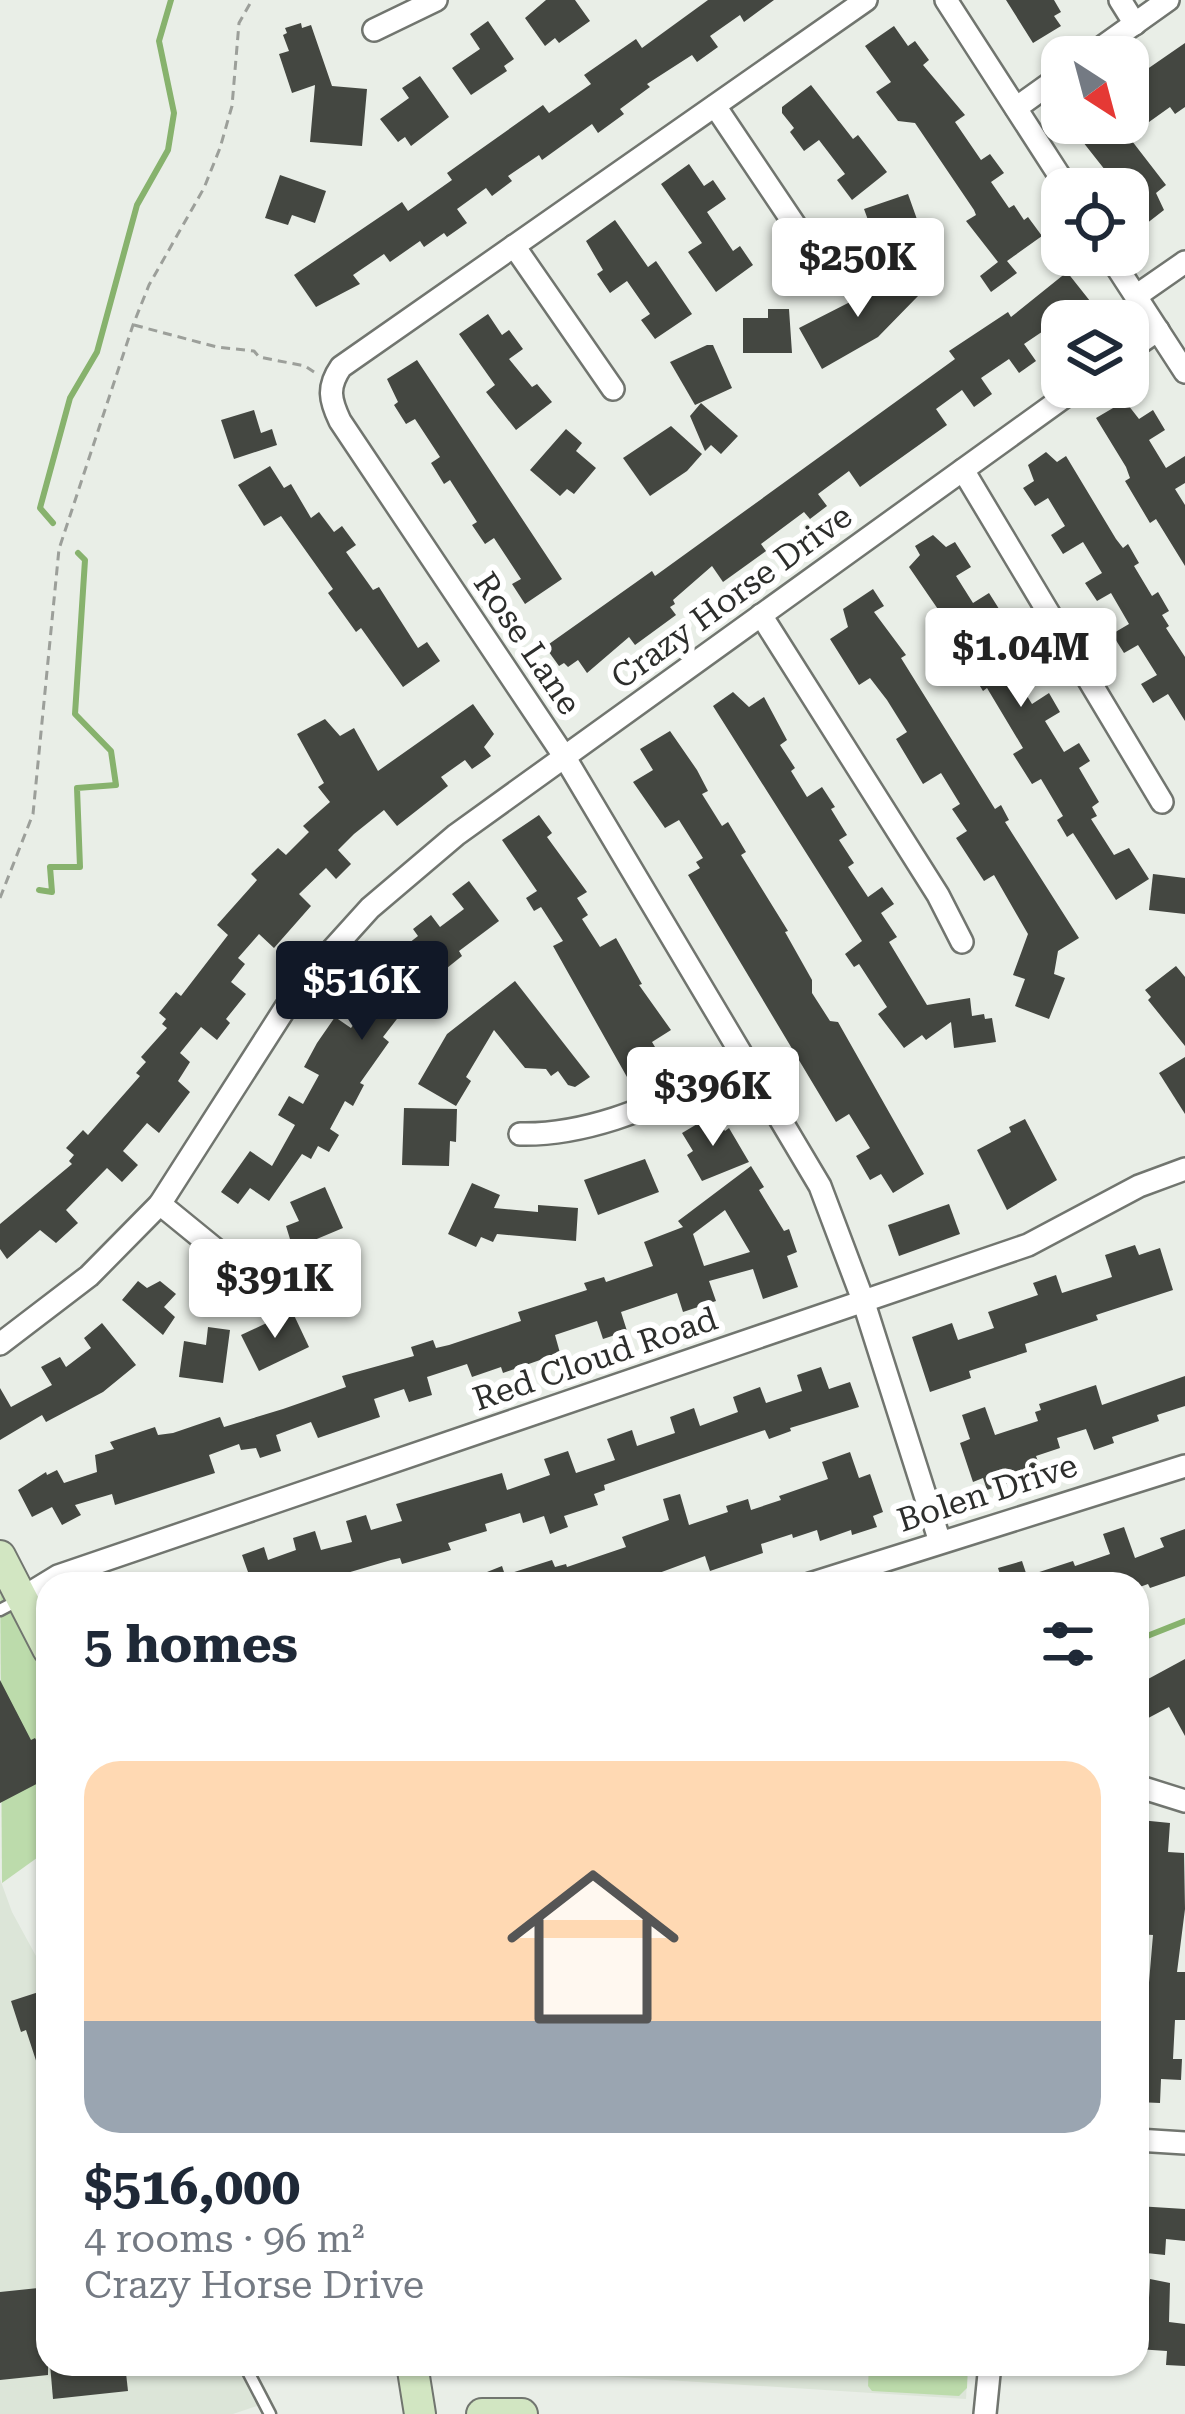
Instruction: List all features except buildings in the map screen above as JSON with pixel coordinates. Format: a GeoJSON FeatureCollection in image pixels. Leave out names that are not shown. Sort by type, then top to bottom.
{"type":"FeatureCollection","features":[{"type":"Feature","properties":{"kind":"street"},"geometry":{"type":"LineString","coordinates":[[374,30],[436,0]]}},
{"type":"Feature","properties":{"kind":"street"},"geometry":{"type":"LineString","coordinates":[[331,382],[341,367],[866,0]]}},
{"type":"Feature","properties":{"kind":"street"},"geometry":{"type":"LineString","coordinates":[[946,0],[1054,168]]}},
{"type":"Feature","properties":{"kind":"street"},"geometry":{"type":"LineString","coordinates":[[1120,0],[1135,24]]}},
{"type":"Feature","properties":{"kind":"street"},"geometry":{"type":"LineString","coordinates":[[1118,36],[1168,0]]}},
{"type":"Feature","properties":{"kind":"street"},"geometry":{"type":"LineString","coordinates":[[1016,108],[1041,90]]}},
{"type":"Feature","properties":{"kind":"street"},"geometry":{"type":"LineString","coordinates":[[715,106],[812,249]]}},
{"type":"Feature","properties":{"kind":"street"},"geometry":{"type":"LineString","coordinates":[[514,246],[613,389]]}},
{"type":"Feature","properties":{"kind":"street"},"geometry":{"type":"LineString","coordinates":[[1136,296],[1185,262]]}},
{"type":"Feature","properties":{"kind":"street"},"geometry":{"type":"LineString","coordinates":[[1123,276],[1185,372]]}},
{"type":"Feature","properties":{"kind":"street"},"geometry":{"type":"LineString","coordinates":[[1149,336],[1158,330]]}},
{"type":"Feature","properties":{"kind":"street","name":"Rose Lane"},"geometry":{"type":"LineString","coordinates":[[331,382],[331,403],[340,422],[564,756],[820,1186],[863,1300],[940,1542]]}},
{"type":"Feature","properties":{"kind":"street","name":"Crazy Horse Drive"},"geometry":{"type":"LineString","coordinates":[[0,1344],[89,1276],[160,1204],[286,1007],[370,908],[455,835],[1049,408]]}},
{"type":"Feature","properties":{"kind":"street"},"geometry":{"type":"LineString","coordinates":[[963,470],[1162,802]]}},
{"type":"Feature","properties":{"kind":"street"},"geometry":{"type":"LineString","coordinates":[[761,615],[938,895],[962,942]]}},
{"type":"Feature","properties":{"kind":"street"},"geometry":{"type":"LineString","coordinates":[[520,1134],[551,1135],[589,1128],[748,1064]]}},
{"type":"Feature","properties":{"kind":"street","name":"Red Cloud Road"},"geometry":{"type":"LineString","coordinates":[[70,1572],[1028,1244],[1139,1186],[1185,1168]]}},
{"type":"Feature","properties":{"kind":"street"},"geometry":{"type":"LineString","coordinates":[[160,1204],[247,1275]]}},
{"type":"Feature","properties":{"kind":"street","name":"Bolen Drive"},"geometry":{"type":"LineString","coordinates":[[847,1572],[1185,1466]]}},
{"type":"Feature","properties":{"kind":"street"},"geometry":{"type":"LineString","coordinates":[[0,1556],[11,1604],[36,1634]]}},
{"type":"Feature","properties":{"kind":"street"},"geometry":{"type":"LineString","coordinates":[[1149,1790],[1185,1801]]}},
{"type":"Feature","properties":{"kind":"street"},"geometry":{"type":"LineString","coordinates":[[1149,2141],[1185,2143]]}},
{"type":"Feature","properties":{"kind":"street"},"geometry":{"type":"LineString","coordinates":[[414,2376],[419,2414]]}},
{"type":"Feature","properties":{"kind":"street"},"geometry":{"type":"LineString","coordinates":[[985,2414],[989,2376]]}},
{"type":"Feature","properties":{"kind":"street"},"geometry":{"type":"LineString","coordinates":[[482,2414],[522,2414]]}},
{"type":"Feature","properties":{"kind":"lane"},"geometry":{"type":"LineString","coordinates":[[250,2376],[270,2414]]}},
{"type":"Feature","properties":{"kind":"path"},"geometry":{"type":"LineString","coordinates":[[0,898],[33,814],[59,549],[149,285],[204,188],[220,148],[232,106],[239,22],[252,0]]}},
{"type":"Feature","properties":{"kind":"path"},"geometry":{"type":"LineString","coordinates":[[133,325],[217,347],[254,351],[259,357],[305,366],[331,382]]}},
{"type":"Feature","properties":{"kind":"shaded area"},"geometry":{"type":"Polygon","coordinates":[[[0,1879],[36,1956],[36,2376],[258,2376],[272,2401],[233,2414],[0,2414],[0,1879]]]}},
{"type":"Feature","properties":{"kind":"shaded area"},"geometry":{"type":"Polygon","coordinates":[[[605,2376],[967,2376],[966,2399],[605,2376]]]}},
{"type":"Feature","properties":{"kind":"green space"},"geometry":{"type":"Polygon","coordinates":[[[0,1556],[36,1626],[36,1859],[2,1883],[0,1556]]]}},
{"type":"Feature","properties":{"kind":"green space"},"geometry":{"type":"Polygon","coordinates":[[[868,2376],[968,2376],[967,2388],[959,2396],[872,2391],[868,2376]]]}},
{"type":"Feature","properties":{"kind":"waterway"},"geometry":{"type":"LineString","coordinates":[[53,523],[40,508],[70,398],[97,352],[137,205],[168,150],[174,113],[159,41],[171,0]]}},
{"type":"Feature","properties":{"kind":"waterway"},"geometry":{"type":"LineString","coordinates":[[39,890],[52,892],[50,867],[80,867],[77,788],[116,785],[111,751],[75,714],[85,560],[78,553]]}},
{"type":"Feature","properties":{"kind":"waterway"},"geometry":{"type":"LineString","coordinates":[[1149,1635],[1185,1621]]}}]}
